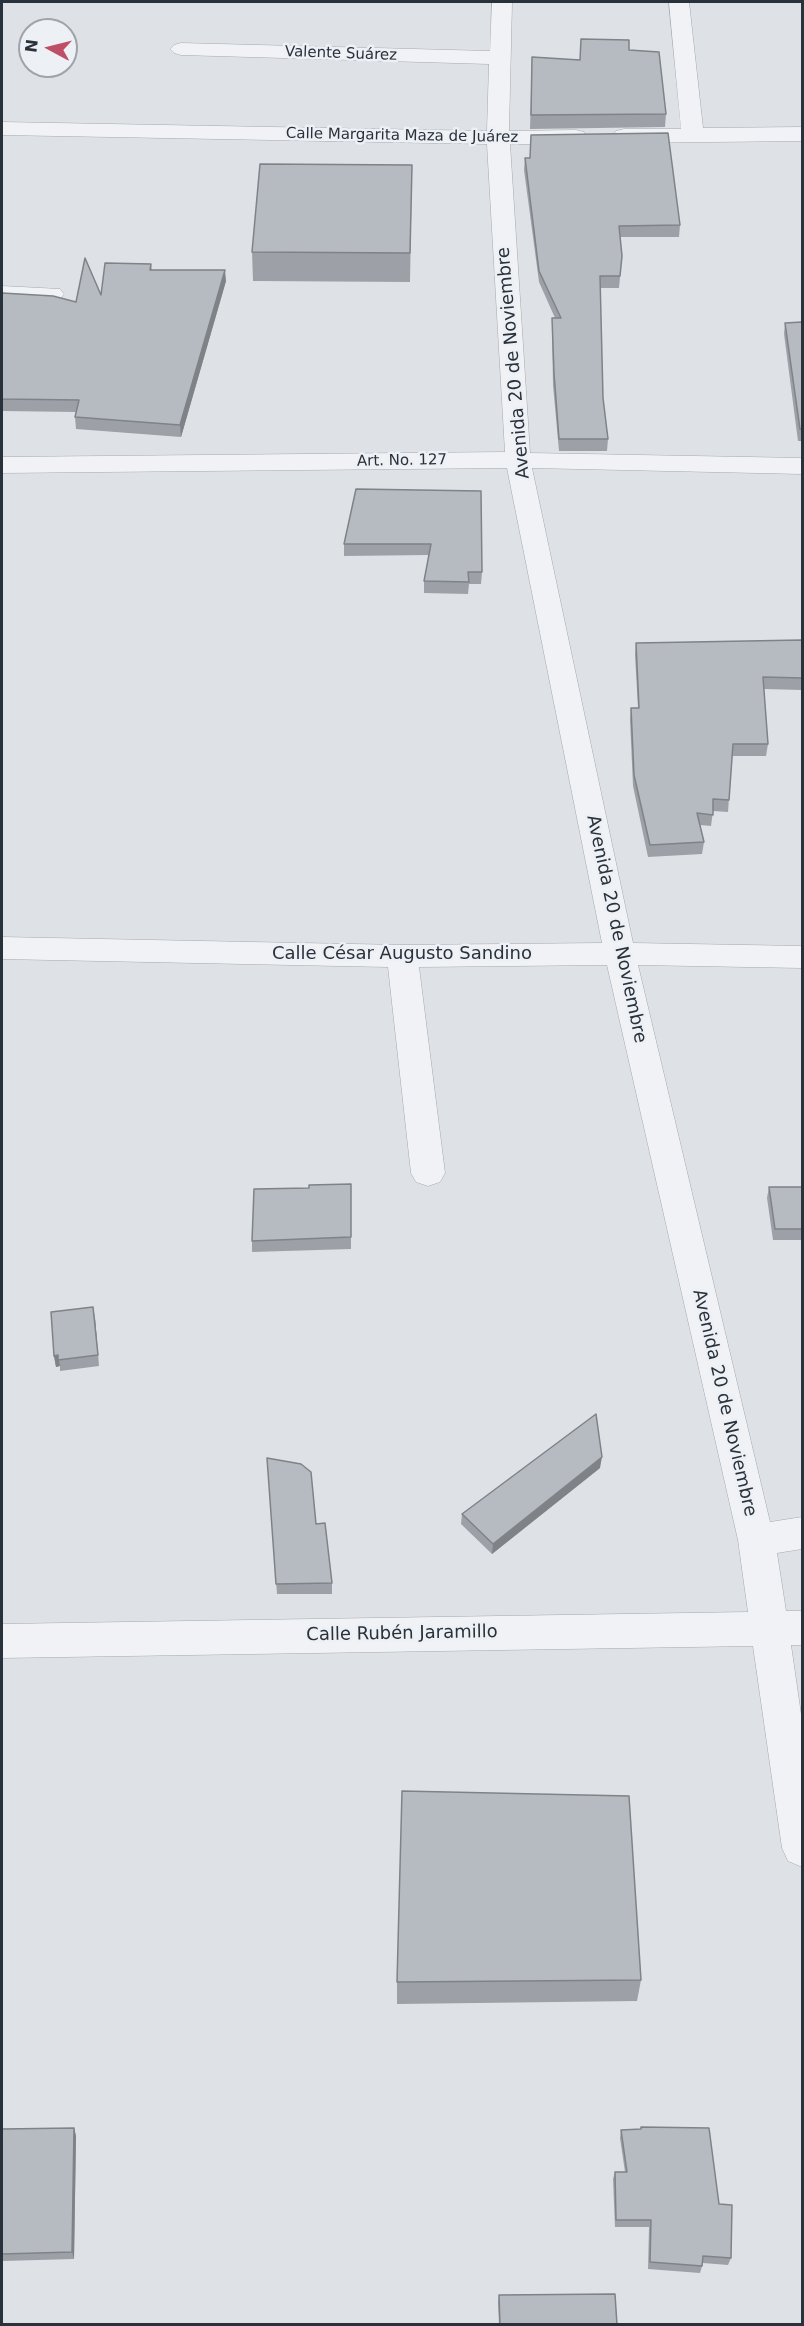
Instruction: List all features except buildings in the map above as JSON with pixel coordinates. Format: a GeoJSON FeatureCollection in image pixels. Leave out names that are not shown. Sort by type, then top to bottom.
{"type":"FeatureCollection","features":[{"type":"Feature","properties":{"kind":"street","name":"Avenida 20 de Noviembre"},"geometry":{"type":"LineString","coordinates":[[502,2],[498,138],[518,460],[620,954],[756,1540],[785,1628],[802,1848]]}},
{"type":"Feature","properties":{"kind":"street"},"geometry":{"type":"LineString","coordinates":[[679,2],[693,134]]}},
{"type":"Feature","properties":{"kind":"street","name":"Valente Suárez"},"geometry":{"type":"LineString","coordinates":[[181,49],[501,58]]}},
{"type":"Feature","properties":{"kind":"street","name":"Calle Margarita Maza de Juárez"},"geometry":{"type":"LineString","coordinates":[[2,129],[498,138],[802,134]]}},
{"type":"Feature","properties":{"kind":"street"},"geometry":{"type":"LineString","coordinates":[[2,293],[52,294]]}},
{"type":"Feature","properties":{"kind":"street","name":"Art. No. 127"},"geometry":{"type":"LineString","coordinates":[[2,465],[518,460],[802,466]]}},
{"type":"Feature","properties":{"kind":"street","name":"Calle César Augusto Sandino"},"geometry":{"type":"LineString","coordinates":[[2,948],[402,956],[620,954],[802,957]]}},
{"type":"Feature","properties":{"kind":"street"},"geometry":{"type":"LineString","coordinates":[[402,956],[428,1173]]}},
{"type":"Feature","properties":{"kind":"street"},"geometry":{"type":"LineString","coordinates":[[756,1540],[802,1533]]}},
{"type":"Feature","properties":{"kind":"street","name":"Calle Rubén Jaramillo"},"geometry":{"type":"LineString","coordinates":[[2,1641],[785,1628]]}}]}
